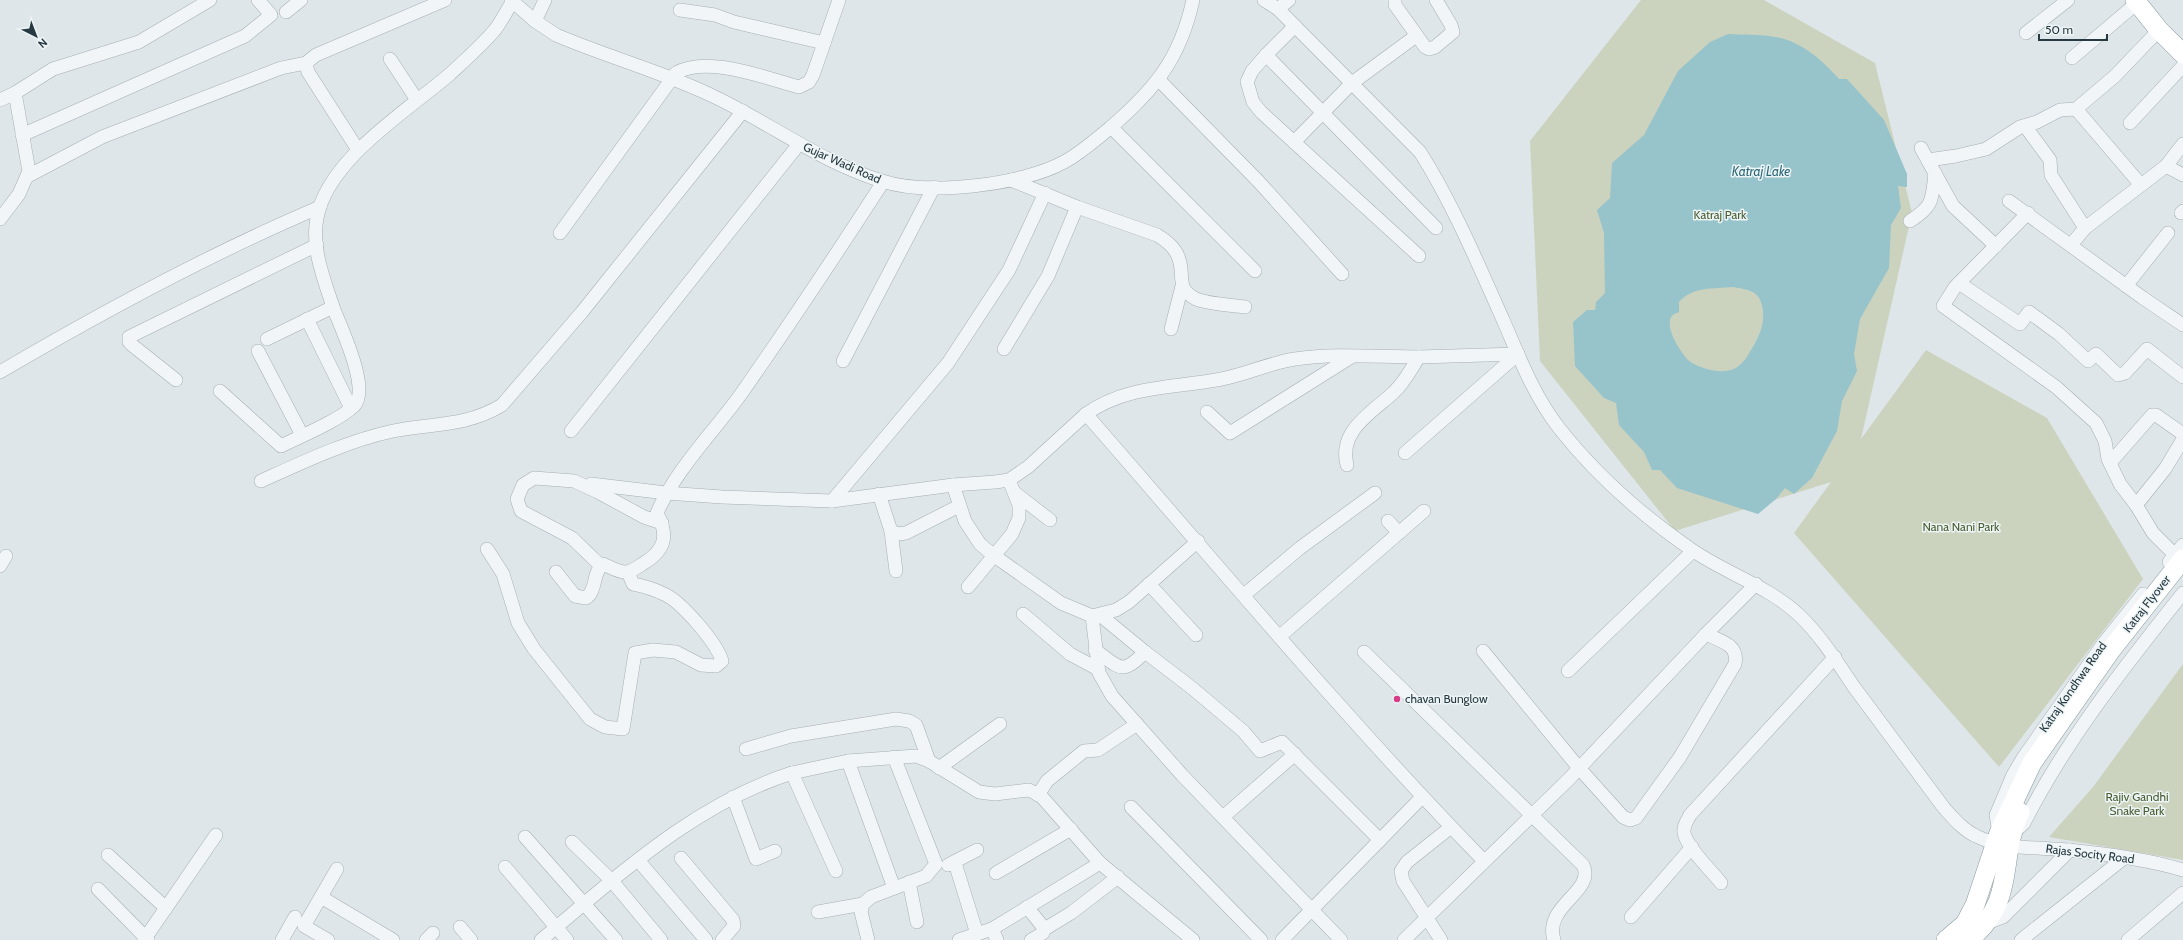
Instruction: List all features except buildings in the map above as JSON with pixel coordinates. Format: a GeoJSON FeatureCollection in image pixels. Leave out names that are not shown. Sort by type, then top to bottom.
{"type":"FeatureCollection","features":[{"type":"Feature","properties":{"kind":"highway"},"geometry":{"type":"LineString","coordinates":[[2139,1],[2159,30],[2183,54]]}},
{"type":"Feature","properties":{"kind":"highway"},"geometry":{"type":"LineString","coordinates":[[2139,1],[2183,44]]}},
{"type":"Feature","properties":{"kind":"highway","name":"Katraj Flyover"},"geometry":{"type":"LineString","coordinates":[[2007,832],[2032,763],[2111,650],[2179,557]]}},
{"type":"Feature","properties":{"kind":"highway","name":"Katraj Flyover"},"geometry":{"type":"LineString","coordinates":[[2007,832],[2041,769],[2119,657],[2183,577]]}},
{"type":"Feature","properties":{"kind":"highway"},"geometry":{"type":"LineString","coordinates":[[1969,940],[1987,923],[1993,914],[2003,889],[2007,832]]}},
{"type":"Feature","properties":{"kind":"highway"},"geometry":{"type":"LineString","coordinates":[[1946,940],[1965,924],[1975,905],[2007,832]]}},
{"type":"Feature","properties":{"kind":"street"},"geometry":{"type":"LineString","coordinates":[[0,219],[16,199],[28,176],[29,170],[16,107],[7,97],[53,69],[139,42],[210,0]]}},
{"type":"Feature","properties":{"kind":"street"},"geometry":{"type":"LineString","coordinates":[[22,134],[245,36],[271,15],[258,0]]}},
{"type":"Feature","properties":{"kind":"street"},"geometry":{"type":"LineString","coordinates":[[286,12],[301,0]]}},
{"type":"Feature","properties":{"kind":"street"},"geometry":{"type":"LineString","coordinates":[[28,176],[102,137],[281,68],[306,63],[316,55],[445,0]]}},
{"type":"Feature","properties":{"kind":"street"},"geometry":{"type":"LineString","coordinates":[[535,21],[544,0]]}},
{"type":"Feature","properties":{"kind":"street"},"geometry":{"type":"LineString","coordinates":[[560,233],[630,138],[671,78],[683,69],[704,65],[750,74],[799,87],[804,86],[813,75],[839,0]]}},
{"type":"Feature","properties":{"kind":"street","name":"Gujar Wadi Road"},"geometry":{"type":"LineString","coordinates":[[512,1],[535,21],[556,35],[584,47],[671,78],[705,92],[743,111],[798,144],[850,169],[883,182],[934,187],[979,185],[1011,180],[1035,174],[1064,162],[1084,150],[1159,80],[1172,59],[1186,27],[1193,0]]}},
{"type":"Feature","properties":{"kind":"street","name":"Rajas Socity Road"},"geometry":{"type":"LineString","coordinates":[[1264,0],[1278,9],[1420,152],[1436,177],[1530,383],[1559,429],[1589,462],[1629,500],[1693,551],[1756,584],[1800,616],[1835,658],[1944,808],[1960,826],[1975,836],[2007,832],[2070,850],[2162,864],[2183,870]]}},
{"type":"Feature","properties":{"kind":"street"},"geometry":{"type":"LineString","coordinates":[[1278,9],[1289,0]]}},
{"type":"Feature","properties":{"kind":"street"},"geometry":{"type":"LineString","coordinates":[[1395,0],[1395,5],[1416,36],[1425,47],[1432,49],[1453,32],[1451,25],[1436,0]]}},
{"type":"Feature","properties":{"kind":"street"},"geometry":{"type":"LineString","coordinates":[[2026,34],[2068,0]]}},
{"type":"Feature","properties":{"kind":"street"},"geometry":{"type":"LineString","coordinates":[[220,391],[281,446],[351,408],[358,399],[356,367],[333,307],[316,244],[317,219],[320,207],[336,176],[358,150],[450,74],[494,31],[512,1]]}},
{"type":"Feature","properties":{"kind":"street"},"geometry":{"type":"LineString","coordinates":[[2072,58],[2139,1]]}},
{"type":"Feature","properties":{"kind":"street"},"geometry":{"type":"LineString","coordinates":[[680,10],[715,15],[734,22],[824,43]]}},
{"type":"Feature","properties":{"kind":"street"},"geometry":{"type":"LineString","coordinates":[[1295,26],[1266,55],[1247,82],[1248,91],[1253,102],[1261,112],[1419,256]]}},
{"type":"Feature","properties":{"kind":"street"},"geometry":{"type":"LineString","coordinates":[[1928,160],[1956,156],[1986,149],[2025,126],[2037,122],[2060,110],[2076,109],[2115,76],[2159,30]]}},
{"type":"Feature","properties":{"kind":"street"},"geometry":{"type":"LineString","coordinates":[[1294,142],[1352,83],[1416,36]]}},
{"type":"Feature","properties":{"kind":"street"},"geometry":{"type":"LineString","coordinates":[[1266,55],[1436,228]]}},
{"type":"Feature","properties":{"kind":"street"},"geometry":{"type":"LineString","coordinates":[[390,60],[417,100]]}},
{"type":"Feature","properties":{"kind":"street"},"geometry":{"type":"LineString","coordinates":[[306,63],[308,72],[358,150]]}},
{"type":"Feature","properties":{"kind":"street"},"geometry":{"type":"LineString","coordinates":[[2130,123],[2183,66]]}},
{"type":"Feature","properties":{"kind":"street"},"geometry":{"type":"LineString","coordinates":[[1159,80],[1259,182],[1342,274]]}},
{"type":"Feature","properties":{"kind":"street"},"geometry":{"type":"LineString","coordinates":[[2076,109],[2141,185]]}},
{"type":"Feature","properties":{"kind":"street"},"geometry":{"type":"LineString","coordinates":[[261,481],[309,460],[361,440],[394,431],[468,421],[488,414],[502,405],[582,312],[743,111]]}},
{"type":"Feature","properties":{"kind":"street"},"geometry":{"type":"LineString","coordinates":[[2025,126],[2050,160],[2051,175],[2085,228]]}},
{"type":"Feature","properties":{"kind":"street"},"geometry":{"type":"LineString","coordinates":[[1110,127],[1255,271]]}},
{"type":"Feature","properties":{"kind":"street"},"geometry":{"type":"LineString","coordinates":[[571,431],[798,144]]}},
{"type":"Feature","properties":{"kind":"street"},"geometry":{"type":"LineString","coordinates":[[2072,245],[2085,228],[2166,166],[2183,144]]}},
{"type":"Feature","properties":{"kind":"street"},"geometry":{"type":"LineString","coordinates":[[1921,148],[1953,206],[1996,246]]}},
{"type":"Feature","properties":{"kind":"street"},"geometry":{"type":"LineString","coordinates":[[2166,166],[2183,175]]}},
{"type":"Feature","properties":{"kind":"street"},"geometry":{"type":"LineString","coordinates":[[1910,221],[1925,212],[1932,198],[1935,173]]}},
{"type":"Feature","properties":{"kind":"street"},"geometry":{"type":"LineString","coordinates":[[1011,180],[1077,207],[1133,226],[1167,241],[1179,259],[1182,286],[1171,329]]}},
{"type":"Feature","properties":{"kind":"street"},"geometry":{"type":"LineString","coordinates":[[601,566],[603,564],[621,572],[628,572],[656,556],[663,547],[662,523],[657,513],[666,493],[739,396],[793,319],[883,182]]}},
{"type":"Feature","properties":{"kind":"street"},"geometry":{"type":"LineString","coordinates":[[843,361],[934,187]]}},
{"type":"Feature","properties":{"kind":"street"},"geometry":{"type":"LineString","coordinates":[[832,501],[952,357],[1009,270],[1045,193]]}},
{"type":"Feature","properties":{"kind":"street"},"geometry":{"type":"LineString","coordinates":[[2009,201],[2028,213],[2126,286],[2183,325]]}},
{"type":"Feature","properties":{"kind":"street"},"geometry":{"type":"LineString","coordinates":[[0,372],[181,270],[320,207]]}},
{"type":"Feature","properties":{"kind":"street"},"geometry":{"type":"LineString","coordinates":[[1004,349],[1048,276],[1077,207]]}},
{"type":"Feature","properties":{"kind":"street"},"geometry":{"type":"LineString","coordinates":[[2028,213],[1959,283],[1943,306],[2056,387],[2096,423],[2105,441],[2110,463],[2120,484],[2136,505],[2153,533],[2179,557],[2183,545]]}},
{"type":"Feature","properties":{"kind":"street"},"geometry":{"type":"LineString","coordinates":[[2126,286],[2168,233]]}},
{"type":"Feature","properties":{"kind":"street"},"geometry":{"type":"LineString","coordinates":[[176,380],[132,345],[129,342],[129,337],[316,244]]}},
{"type":"Feature","properties":{"kind":"street"},"geometry":{"type":"LineString","coordinates":[[1959,283],[2020,324],[2029,312],[2059,334],[2088,361],[2096,354],[2118,375],[2125,373],[2147,349],[2183,377]]}},
{"type":"Feature","properties":{"kind":"street"},"geometry":{"type":"LineString","coordinates":[[1182,286],[1186,292],[1198,300],[1245,307]]}},
{"type":"Feature","properties":{"kind":"street"},"geometry":{"type":"LineString","coordinates":[[267,339],[333,307]]}},
{"type":"Feature","properties":{"kind":"street"},"geometry":{"type":"LineString","coordinates":[[307,319],[351,408]]}},
{"type":"Feature","properties":{"kind":"street"},"geometry":{"type":"LineString","coordinates":[[258,351],[302,435]]}},
{"type":"Feature","properties":{"kind":"street"},"geometry":{"type":"LineString","coordinates":[[591,484],[666,493],[722,497],[832,501],[953,485],[1009,480],[1028,467],[1086,414],[1100,404],[1141,390],[1235,377],[1295,359],[1518,354]]}},
{"type":"Feature","properties":{"kind":"street"},"geometry":{"type":"LineString","coordinates":[[1405,453],[1518,354]]}},
{"type":"Feature","properties":{"kind":"street"},"geometry":{"type":"LineString","coordinates":[[1207,412],[1230,434],[1351,357]]}},
{"type":"Feature","properties":{"kind":"street"},"geometry":{"type":"LineString","coordinates":[[1347,465],[1344,454],[1349,439],[1360,421],[1394,392],[1419,357]]}},
{"type":"Feature","properties":{"kind":"street"},"geometry":{"type":"LineString","coordinates":[[1086,414],[1198,541],[1279,637],[1422,798],[1484,861]]}},
{"type":"Feature","properties":{"kind":"street"},"geometry":{"type":"LineString","coordinates":[[2110,463],[2154,414],[2183,434]]}},
{"type":"Feature","properties":{"kind":"street"},"geometry":{"type":"LineString","coordinates":[[2136,505],[2165,468],[2183,439]]}},
{"type":"Feature","properties":{"kind":"street"},"geometry":{"type":"LineString","coordinates":[[601,566],[572,538],[521,511],[517,499],[523,485],[534,478],[574,481],[644,517],[662,523]]}},
{"type":"Feature","properties":{"kind":"street"},"geometry":{"type":"LineString","coordinates":[[968,588],[993,555],[1012,534],[1019,518],[1019,505],[1009,480]]}},
{"type":"Feature","properties":{"kind":"street"},"geometry":{"type":"LineString","coordinates":[[953,485],[960,506],[972,533],[993,555],[1061,603],[1096,615],[1192,688],[1244,731],[1260,751],[1282,742],[1380,840]]}},
{"type":"Feature","properties":{"kind":"street"},"geometry":{"type":"LineString","coordinates":[[1015,493],[1050,520]]}},
{"type":"Feature","properties":{"kind":"street"},"geometry":{"type":"LineString","coordinates":[[1244,595],[1300,548],[1375,493]]}},
{"type":"Feature","properties":{"kind":"street"},"geometry":{"type":"LineString","coordinates":[[879,494],[891,531],[896,571]]}},
{"type":"Feature","properties":{"kind":"street"},"geometry":{"type":"LineString","coordinates":[[891,531],[899,534],[906,533],[960,506]]}},
{"type":"Feature","properties":{"kind":"street"},"geometry":{"type":"LineString","coordinates":[[1279,637],[1424,511]]}},
{"type":"Feature","properties":{"kind":"street"},"geometry":{"type":"LineString","coordinates":[[1388,521],[1398,533]]}},
{"type":"Feature","properties":{"kind":"street"},"geometry":{"type":"LineString","coordinates":[[1096,615],[1116,610],[1149,584],[1198,541]]}},
{"type":"Feature","properties":{"kind":"street"},"geometry":{"type":"LineString","coordinates":[[487,549],[503,574],[518,623],[534,649],[590,719],[605,728],[616,730],[623,730],[635,653],[653,650],[676,652],[701,665],[716,666],[722,661],[720,652],[691,617],[667,595],[633,584],[628,572]]}},
{"type":"Feature","properties":{"kind":"street"},"geometry":{"type":"LineString","coordinates":[[1568,671],[1693,551]]}},
{"type":"Feature","properties":{"kind":"street"},"geometry":{"type":"LineString","coordinates":[[556,572],[575,596],[586,598],[591,593],[601,566]]}},
{"type":"Feature","properties":{"kind":"street"},"geometry":{"type":"LineString","coordinates":[[1149,584],[1196,635]]}},
{"type":"Feature","properties":{"kind":"street"},"geometry":{"type":"LineString","coordinates":[[1404,940],[1579,768],[1706,634],[1756,584]]}},
{"type":"Feature","properties":{"kind":"street"},"geometry":{"type":"LineString","coordinates":[[2007,832],[2024,823],[2050,774],[2127,663],[2183,593]]}},
{"type":"Feature","properties":{"kind":"street"},"geometry":{"type":"LineString","coordinates":[[1022,614],[1070,654],[1098,669]]}},
{"type":"Feature","properties":{"kind":"street"},"geometry":{"type":"LineString","coordinates":[[1096,615],[1095,650],[1098,669],[1108,690],[1137,724],[1223,817],[1341,940]]}},
{"type":"Feature","properties":{"kind":"street"},"geometry":{"type":"LineString","coordinates":[[1483,651],[1579,768],[1623,817],[1630,820],[1636,818],[1676,763],[1735,664],[1737,656],[1731,646],[1706,634]]}},
{"type":"Feature","properties":{"kind":"street"},"geometry":{"type":"LineString","coordinates":[[1095,650],[1123,668],[1128,667],[1145,652]]}},
{"type":"Feature","properties":{"kind":"street"},"geometry":{"type":"LineString","coordinates":[[1364,652],[1583,865],[1587,873],[1586,880],[1553,920],[1552,932],[1554,940]]}},
{"type":"Feature","properties":{"kind":"street"},"geometry":{"type":"LineString","coordinates":[[1722,883],[1692,847],[1684,832],[1684,824],[1690,815],[1835,658]]}},
{"type":"Feature","properties":{"kind":"street"},"geometry":{"type":"LineString","coordinates":[[746,749],[792,736],[896,719],[909,721],[916,725],[934,765]]}},
{"type":"Feature","properties":{"kind":"street"},"geometry":{"type":"LineString","coordinates":[[934,765],[1000,724]]}},
{"type":"Feature","properties":{"kind":"street"},"geometry":{"type":"LineString","coordinates":[[1038,795],[1047,781],[1084,751],[1098,750],[1137,724]]}},
{"type":"Feature","properties":{"kind":"street"},"geometry":{"type":"LineString","coordinates":[[1223,817],[1295,754]]}},
{"type":"Feature","properties":{"kind":"street"},"geometry":{"type":"LineString","coordinates":[[541,940],[638,860],[702,814],[765,781],[792,773],[848,761],[916,756],[979,792],[994,794],[1029,790],[1038,795],[1054,809],[1100,863],[1193,940]]}},
{"type":"Feature","properties":{"kind":"street"},"geometry":{"type":"LineString","coordinates":[[894,757],[936,864],[933,870]]}},
{"type":"Feature","properties":{"kind":"street"},"geometry":{"type":"LineString","coordinates":[[848,761],[894,888]]}},
{"type":"Feature","properties":{"kind":"street"},"geometry":{"type":"LineString","coordinates":[[792,773],[836,871]]}},
{"type":"Feature","properties":{"kind":"street"},"geometry":{"type":"LineString","coordinates":[[733,797],[756,859],[775,851]]}},
{"type":"Feature","properties":{"kind":"street"},"geometry":{"type":"LineString","coordinates":[[1282,940],[1422,798]]}},
{"type":"Feature","properties":{"kind":"street"},"geometry":{"type":"LineString","coordinates":[[1131,806],[1261,940]]}},
{"type":"Feature","properties":{"kind":"street"},"geometry":{"type":"LineString","coordinates":[[1441,940],[1403,881],[1401,871],[1406,862],[1451,827]]}},
{"type":"Feature","properties":{"kind":"street"},"geometry":{"type":"LineString","coordinates":[[996,874],[1071,829]]}},
{"type":"Feature","properties":{"kind":"street"},"geometry":{"type":"LineString","coordinates":[[98,889],[146,939],[216,835]]}},
{"type":"Feature","properties":{"kind":"street"},"geometry":{"type":"LineString","coordinates":[[525,837],[616,940]]}},
{"type":"Feature","properties":{"kind":"street"},"geometry":{"type":"LineString","coordinates":[[572,842],[612,881],[660,940]]}},
{"type":"Feature","properties":{"kind":"street"},"geometry":{"type":"LineString","coordinates":[[1630,917],[1692,847]]}},
{"type":"Feature","properties":{"kind":"street"},"geometry":{"type":"LineString","coordinates":[[818,912],[863,904],[871,898],[926,876],[933,870],[954,863],[977,850]]}},
{"type":"Feature","properties":{"kind":"street"},"geometry":{"type":"LineString","coordinates":[[1987,923],[2003,917],[2070,850]]}},
{"type":"Feature","properties":{"kind":"street"},"geometry":{"type":"LineString","coordinates":[[108,855],[166,908]]}},
{"type":"Feature","properties":{"kind":"street"},"geometry":{"type":"LineString","coordinates":[[681,858],[733,920],[734,926],[722,940]]}},
{"type":"Feature","properties":{"kind":"street"},"geometry":{"type":"LineString","coordinates":[[2021,940],[2124,858]]}},
{"type":"Feature","properties":{"kind":"street"},"geometry":{"type":"LineString","coordinates":[[638,860],[706,940]]}},
{"type":"Feature","properties":{"kind":"street"},"geometry":{"type":"LineString","coordinates":[[954,863],[977,934]]}},
{"type":"Feature","properties":{"kind":"street"},"geometry":{"type":"LineString","coordinates":[[960,940],[977,934],[994,934],[1027,907],[1100,863]]}},
{"type":"Feature","properties":{"kind":"street"},"geometry":{"type":"LineString","coordinates":[[505,867],[567,940]]}},
{"type":"Feature","properties":{"kind":"street"},"geometry":{"type":"LineString","coordinates":[[328,940],[304,926],[337,869]]}},
{"type":"Feature","properties":{"kind":"street"},"geometry":{"type":"LineString","coordinates":[[1031,940],[1071,913],[1118,877]]}},
{"type":"Feature","properties":{"kind":"street"},"geometry":{"type":"LineString","coordinates":[[909,882],[917,922]]}},
{"type":"Feature","properties":{"kind":"street"},"geometry":{"type":"LineString","coordinates":[[2128,940],[2183,893]]}},
{"type":"Feature","properties":{"kind":"street"},"geometry":{"type":"LineString","coordinates":[[321,897],[393,940]]}},
{"type":"Feature","properties":{"kind":"street"},"geometry":{"type":"LineString","coordinates":[[863,904],[861,912],[868,940]]}},
{"type":"Feature","properties":{"kind":"street"},"geometry":{"type":"LineString","coordinates":[[1027,907],[1042,924],[1044,930]]}},
{"type":"Feature","properties":{"kind":"street"},"geometry":{"type":"LineString","coordinates":[[282,940],[295,917]]}},
{"type":"Feature","properties":{"kind":"street"},"geometry":{"type":"LineString","coordinates":[[460,927],[471,940]]}},
{"type":"Feature","properties":{"kind":"green space","name":"Katraj Park"},"geometry":{"type":"Polygon","coordinates":[[[1641,0],[1764,0],[1875,63],[1912,213],[1861,439],[1926,350],[2047,418],[2143,579],[1999,767],[1794,533],[1831,482],[1675,531],[1540,361],[1530,141],[1641,0]]]}},
{"type":"Feature","properties":{"kind":"green space","name":"Rajiv Gandhi Snake Park"},"geometry":{"type":"Polygon","coordinates":[[[2183,664],[2183,860],[2049,837],[2093,787],[2183,664]]]}},
{"type":"Feature","properties":{"kind":"water","name":"Katraj Lake"},"geometry":{"type":"Polygon","coordinates":[[[1728,34],[1763,35],[1785,39],[1810,52],[1839,79],[1847,79],[1884,120],[1907,174],[1907,187],[1898,186],[1901,208],[1891,225],[1889,268],[1860,319],[1854,354],[1857,371],[1842,401],[1837,431],[1812,478],[1794,494],[1785,488],[1776,499],[1758,514],[1677,488],[1660,470],[1652,470],[1644,452],[1619,425],[1616,403],[1604,398],[1575,366],[1573,322],[1587,310],[1595,310],[1596,302],[1605,293],[1604,233],[1597,210],[1610,198],[1612,163],[1644,135],[1678,71],[1710,42],[1728,34]],[[1733,287],[1704,289],[1691,293],[1679,302],[1679,312],[1674,314],[1671,318],[1671,331],[1681,351],[1688,360],[1705,369],[1726,371],[1732,370],[1740,365],[1751,351],[1761,329],[1763,314],[1761,302],[1757,295],[1750,291],[1733,287]]]}},
{"type":"Feature","properties":{"kind":"place","name":"chavan Bunglow"},"geometry":{"type":"Point","coordinates":[1397,699]}},
{"type":"Feature","properties":{"kind":"park label","name":"Nana Nani Park"},"geometry":{"type":"Point","coordinates":[1961,527]}}]}
